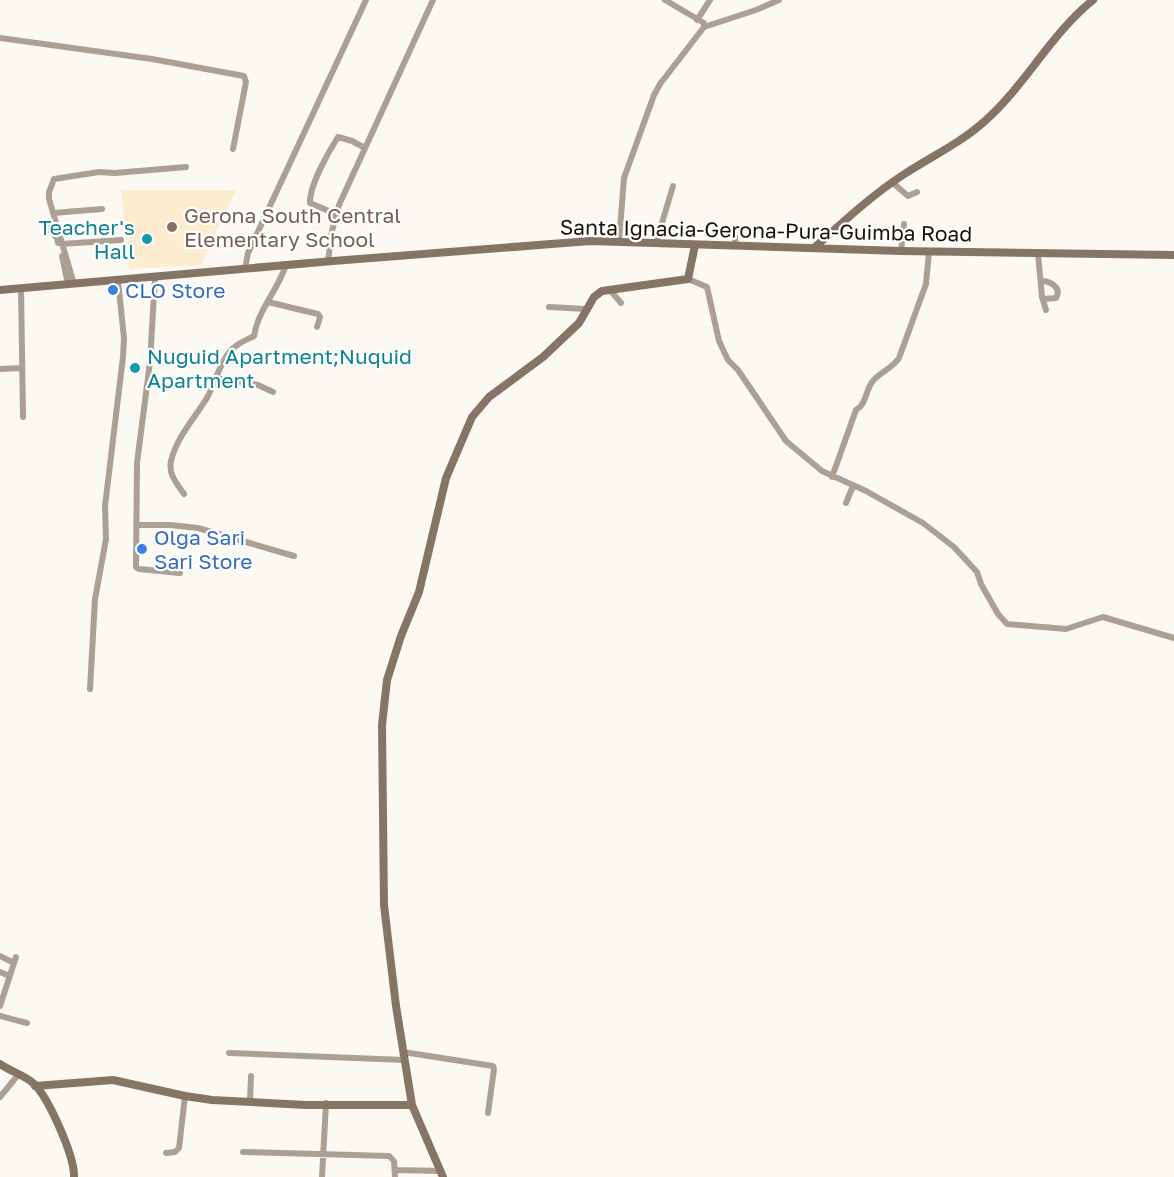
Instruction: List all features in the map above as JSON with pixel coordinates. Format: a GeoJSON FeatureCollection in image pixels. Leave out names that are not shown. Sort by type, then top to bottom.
{"type":"FeatureCollection","features":[{"type":"Feature","properties":{"kind":"street"},"geometry":{"type":"LineString","coordinates":[[245,269],[248,253],[366,0]]}},
{"type":"Feature","properties":{"kind":"street"},"geometry":{"type":"LineString","coordinates":[[328,261],[336,214],[433,0]]}},
{"type":"Feature","properties":{"kind":"street"},"geometry":{"type":"LineString","coordinates":[[664,0],[704,23],[704,27]]}},
{"type":"Feature","properties":{"kind":"street"},"geometry":{"type":"LineString","coordinates":[[697,20],[710,0]]}},
{"type":"Feature","properties":{"kind":"street"},"geometry":{"type":"LineString","coordinates":[[619,242],[624,177],[660,84],[704,27],[779,0]]}},
{"type":"Feature","properties":{"kind":"street"},"geometry":{"type":"LineString","coordinates":[[813,248],[853,213],[905,173],[958,143],[988,118],[1005,101],[1070,21],[1093,0]]}},
{"type":"Feature","properties":{"kind":"street"},"geometry":{"type":"LineString","coordinates":[[0,38],[152,59],[244,76],[246,82],[233,149]]}},
{"type":"Feature","properties":{"kind":"street"},"geometry":{"type":"LineString","coordinates":[[336,214],[310,203],[310,195],[319,174],[338,137],[365,148]]}},
{"type":"Feature","properties":{"kind":"street"},"geometry":{"type":"LineString","coordinates":[[71,284],[49,192],[52,182],[58,177],[104,171],[116,173],[186,167]]}},
{"type":"Feature","properties":{"kind":"street"},"geometry":{"type":"LineString","coordinates":[[893,183],[908,196],[917,192]]}},
{"type":"Feature","properties":{"kind":"street"},"geometry":{"type":"LineString","coordinates":[[656,243],[673,186]]}},
{"type":"Feature","properties":{"kind":"street"},"geometry":{"type":"LineString","coordinates":[[53,213],[102,209]]}},
{"type":"Feature","properties":{"kind":"street"},"geometry":{"type":"LineString","coordinates":[[45,224],[57,238],[71,284]]}},
{"type":"Feature","properties":{"kind":"street"},"geometry":{"type":"LineString","coordinates":[[901,251],[904,224]]}},
{"type":"Feature","properties":{"kind":"street"},"geometry":{"type":"LineString","coordinates":[[734,231],[736,246]]}},
{"type":"Feature","properties":{"kind":"street"},"geometry":{"type":"LineString","coordinates":[[62,244],[121,240]]}},
{"type":"Feature","properties":{"kind":"street","name":"Santa Ignacia-Gerona-Pura-Guimba Road"},"geometry":{"type":"LineString","coordinates":[[0,290],[567,242],[929,252],[1174,255]]}},
{"type":"Feature","properties":{"kind":"street"},"geometry":{"type":"LineString","coordinates":[[688,279],[695,245]]}},
{"type":"Feature","properties":{"kind":"street"},"geometry":{"type":"LineString","coordinates":[[832,477],[856,410],[862,407],[871,383],[899,358],[926,284],[929,252]]}},
{"type":"Feature","properties":{"kind":"street"},"geometry":{"type":"LineString","coordinates":[[1038,253],[1046,310]]}},
{"type":"Feature","properties":{"kind":"street"},"geometry":{"type":"LineString","coordinates":[[184,494],[172,475],[171,461],[180,438],[207,397],[231,350],[242,341],[254,336],[255,329],[283,276],[286,265]]}},
{"type":"Feature","properties":{"kind":"street"},"geometry":{"type":"LineString","coordinates":[[155,278],[150,362],[137,463],[136,567],[180,573]]}},
{"type":"Feature","properties":{"kind":"street"},"geometry":{"type":"LineString","coordinates":[[243,1152],[388,1156],[392,1158],[395,1174],[443,1174],[412,1105],[384,895],[382,725],[387,680],[401,636],[419,592],[446,478],[472,417],[489,397],[543,357],[579,323],[597,294],[609,290],[688,279],[707,287],[720,341],[728,360],[738,370],[786,441],[832,477],[923,523],[954,547],[977,572],[981,584],[1006,624],[1066,629],[1103,617],[1174,638]]}},
{"type":"Feature","properties":{"kind":"street"},"geometry":{"type":"LineString","coordinates":[[90,689],[95,599],[106,538],[105,506],[123,357],[124,339],[118,281]]}},
{"type":"Feature","properties":{"kind":"street"},"geometry":{"type":"LineString","coordinates":[[1041,281],[1051,282],[1058,293],[1056,298],[1043,299]]}},
{"type":"Feature","properties":{"kind":"street"},"geometry":{"type":"LineString","coordinates":[[21,289],[23,417]]}},
{"type":"Feature","properties":{"kind":"street"},"geometry":{"type":"LineString","coordinates":[[609,290],[621,303]]}},
{"type":"Feature","properties":{"kind":"street"},"geometry":{"type":"LineString","coordinates":[[268,302],[318,314],[320,317],[317,327]]}},
{"type":"Feature","properties":{"kind":"street"},"geometry":{"type":"LineString","coordinates":[[549,307],[586,309]]}},
{"type":"Feature","properties":{"kind":"street"},"geometry":{"type":"LineString","coordinates":[[0,369],[21,368]]}},
{"type":"Feature","properties":{"kind":"street"},"geometry":{"type":"LineString","coordinates":[[216,378],[258,384],[273,392]]}},
{"type":"Feature","properties":{"kind":"street"},"geometry":{"type":"LineString","coordinates":[[846,503],[853,486]]}},
{"type":"Feature","properties":{"kind":"street"},"geometry":{"type":"LineString","coordinates":[[136,525],[198,528],[294,556]]}},
{"type":"Feature","properties":{"kind":"street"},"geometry":{"type":"LineString","coordinates":[[0,956],[15,960],[2,991],[0,1006]]}},
{"type":"Feature","properties":{"kind":"street"},"geometry":{"type":"LineString","coordinates":[[0,972],[9,976]]}},
{"type":"Feature","properties":{"kind":"street"},"geometry":{"type":"LineString","coordinates":[[0,1016],[27,1023]]}},
{"type":"Feature","properties":{"kind":"street"},"geometry":{"type":"LineString","coordinates":[[229,1053],[404,1056],[493,1066],[488,1113]]}},
{"type":"Feature","properties":{"kind":"street"},"geometry":{"type":"LineString","coordinates":[[0,1064],[35,1086],[64,1140],[72,1160],[74,1177]]}},
{"type":"Feature","properties":{"kind":"street"},"geometry":{"type":"LineString","coordinates":[[0,1095],[17,1074]]}},
{"type":"Feature","properties":{"kind":"street"},"geometry":{"type":"LineString","coordinates":[[250,1102],[251,1076]]}},
{"type":"Feature","properties":{"kind":"street"},"geometry":{"type":"LineString","coordinates":[[35,1086],[113,1080],[185,1096],[250,1102],[412,1105]]}},
{"type":"Feature","properties":{"kind":"street"},"geometry":{"type":"LineString","coordinates":[[166,1153],[175,1152],[179,1148],[185,1096]]}},
{"type":"Feature","properties":{"kind":"street"},"geometry":{"type":"LineString","coordinates":[[322,1177],[326,1104]]}},
{"type":"Feature","properties":{"kind":"shaded area","name":"Gerona South Central Elementary School"},"geometry":{"type":"Polygon","coordinates":[[[121,190],[236,190],[201,265],[129,269],[121,190]]]}},
{"type":"Feature","properties":{"kind":"place","name":"Gerona South Central Elementary School"},"geometry":{"type":"Point","coordinates":[172,227]}},
{"type":"Feature","properties":{"kind":"place","name":"Teacher's Hall"},"geometry":{"type":"Point","coordinates":[147,239]}},
{"type":"Feature","properties":{"kind":"place","name":"CLO Store"},"geometry":{"type":"Point","coordinates":[113,290]}},
{"type":"Feature","properties":{"kind":"place","name":"Nuguid Apartment;Nuquid Apartment"},"geometry":{"type":"Point","coordinates":[135,368]}},
{"type":"Feature","properties":{"kind":"place","name":"Olga Sari Sari Store"},"geometry":{"type":"Point","coordinates":[142,549]}}]}
